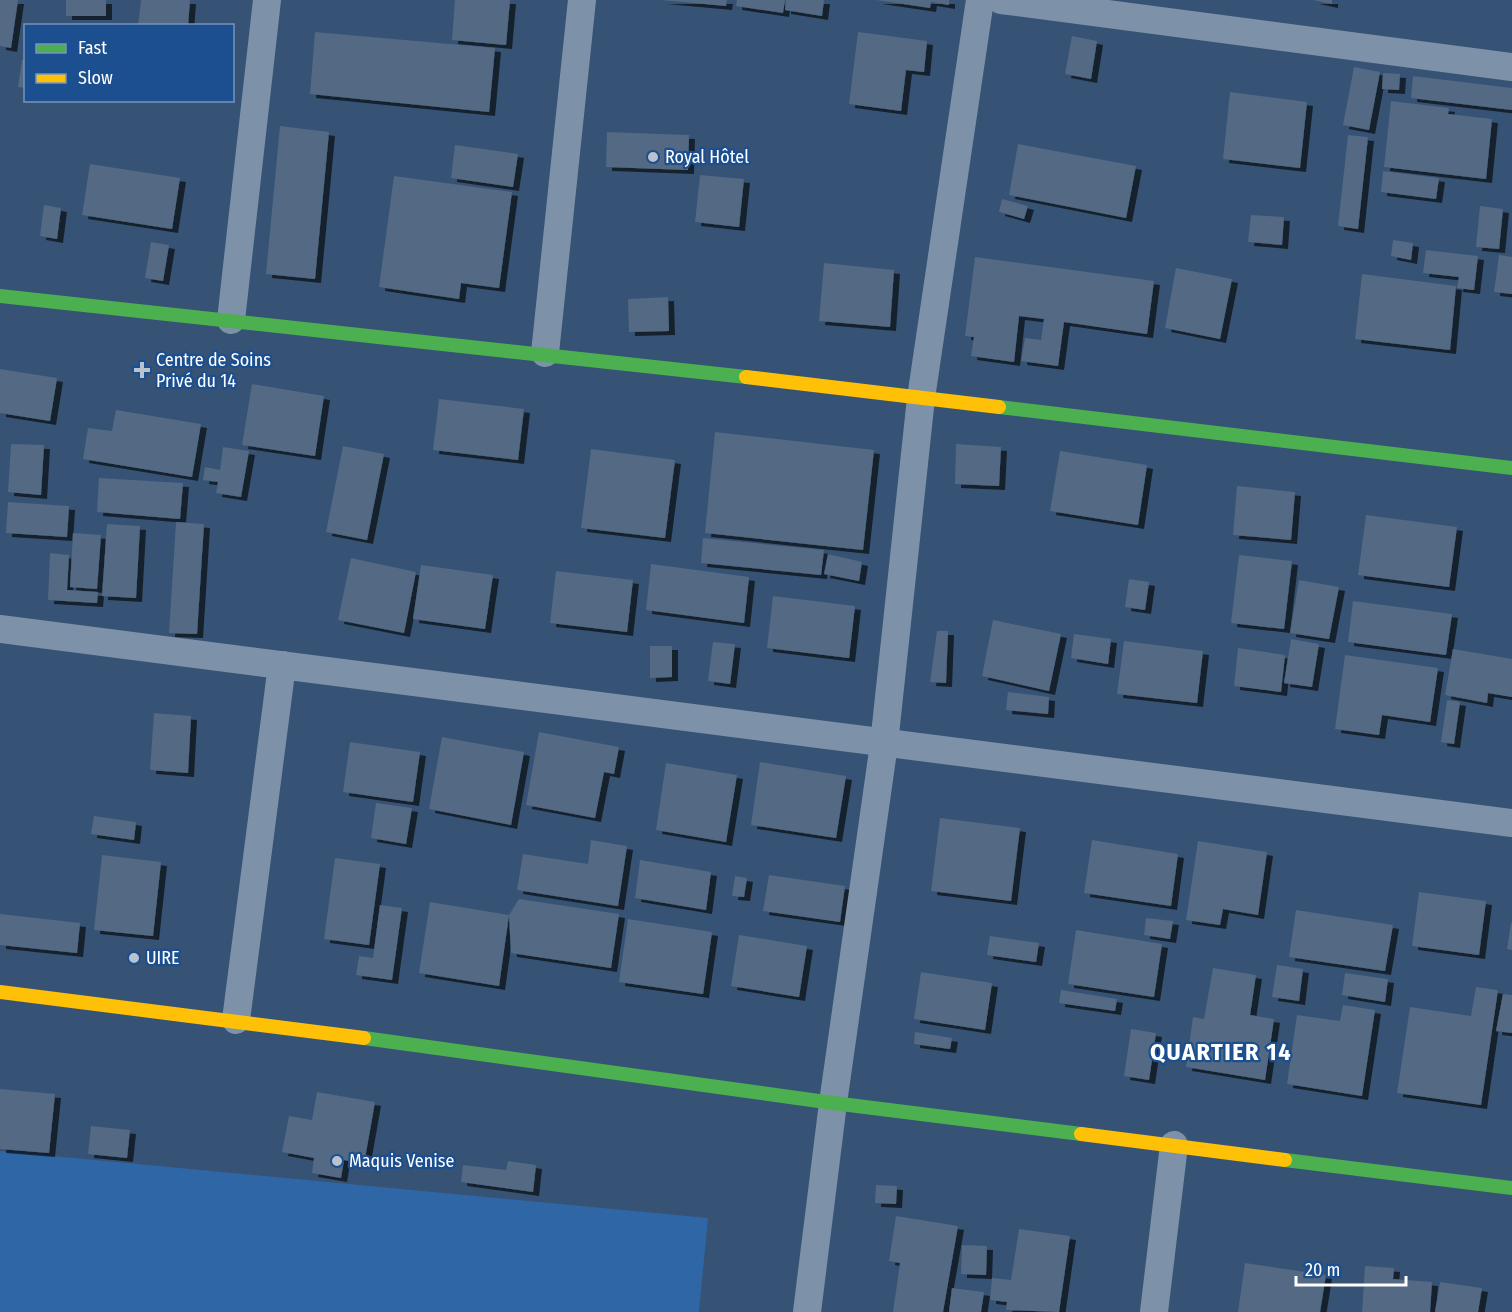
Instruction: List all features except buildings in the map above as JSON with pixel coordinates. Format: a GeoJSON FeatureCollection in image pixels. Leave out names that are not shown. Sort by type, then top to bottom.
{"type":"FeatureCollection","features":[{"type":"Feature","properties":{"kind":"street"},"geometry":{"type":"LineString","coordinates":[[231,320],[267,0]]}},
{"type":"Feature","properties":{"kind":"street"},"geometry":{"type":"LineString","coordinates":[[544,353],[582,0]]}},
{"type":"Feature","properties":{"kind":"street"},"geometry":{"type":"LineString","coordinates":[[807,1312],[833,1103],[884,744],[921,398],[980,0]]}},
{"type":"Feature","properties":{"kind":"street"},"geometry":{"type":"LineString","coordinates":[[1001,0],[1147,9],[1512,67]]}},
{"type":"Feature","properties":{"kind":"street"},"geometry":{"type":"LineString","coordinates":[[0,296],[544,353],[1512,468]]}},
{"type":"Feature","properties":{"kind":"street"},"geometry":{"type":"LineString","coordinates":[[0,629],[1512,823]]}},
{"type":"Feature","properties":{"kind":"street"},"geometry":{"type":"LineString","coordinates":[[236,1020],[282,665]]}},
{"type":"Feature","properties":{"kind":"street"},"geometry":{"type":"LineString","coordinates":[[0,992],[236,1020],[833,1103],[1512,1188]]}},
{"type":"Feature","properties":{"kind":"street"},"geometry":{"type":"LineString","coordinates":[[1154,1312],[1174,1145]]}},
{"type":"Feature","properties":{"kind":"shaded area"},"geometry":{"type":"Polygon","coordinates":[[[0,1151],[708,1218],[699,1312],[0,1312],[0,1151]]]}},
{"type":"Feature","properties":{"kind":"traffic: fast"},"geometry":{"type":"LineString","coordinates":[[0,296],[746,377]]}},
{"type":"Feature","properties":{"kind":"traffic: fast"},"geometry":{"type":"LineString","coordinates":[[999,407],[1512,468]]}},
{"type":"Feature","properties":{"kind":"traffic: fast"},"geometry":{"type":"LineString","coordinates":[[364,1038],[833,1103],[1081,1134]]}},
{"type":"Feature","properties":{"kind":"traffic: fast"},"geometry":{"type":"LineString","coordinates":[[1285,1160],[1512,1188]]}},
{"type":"Feature","properties":{"kind":"traffic: slow"},"geometry":{"type":"LineString","coordinates":[[746,377],[999,407]]}},
{"type":"Feature","properties":{"kind":"traffic: slow"},"geometry":{"type":"LineString","coordinates":[[0,992],[364,1038]]}},
{"type":"Feature","properties":{"kind":"traffic: slow"},"geometry":{"type":"LineString","coordinates":[[1081,1134],[1285,1160]]}},
{"type":"Feature","properties":{"kind":"place","name":"Royal Hôtel"},"geometry":{"type":"Point","coordinates":[653,157]}},
{"type":"Feature","properties":{"kind":"place","name":"Centre de Soins Privé du 14"},"geometry":{"type":"Point","coordinates":[142,370]}},
{"type":"Feature","properties":{"kind":"place","name":"UIRE"},"geometry":{"type":"Point","coordinates":[134,958]}},
{"type":"Feature","properties":{"kind":"place","name":"Maquis Venise"},"geometry":{"type":"Point","coordinates":[337,1161]}},
{"type":"Feature","properties":{"kind":"district","name":"QUARTIER 14"},"geometry":{"type":"Point","coordinates":[1221,1052]}}]}
